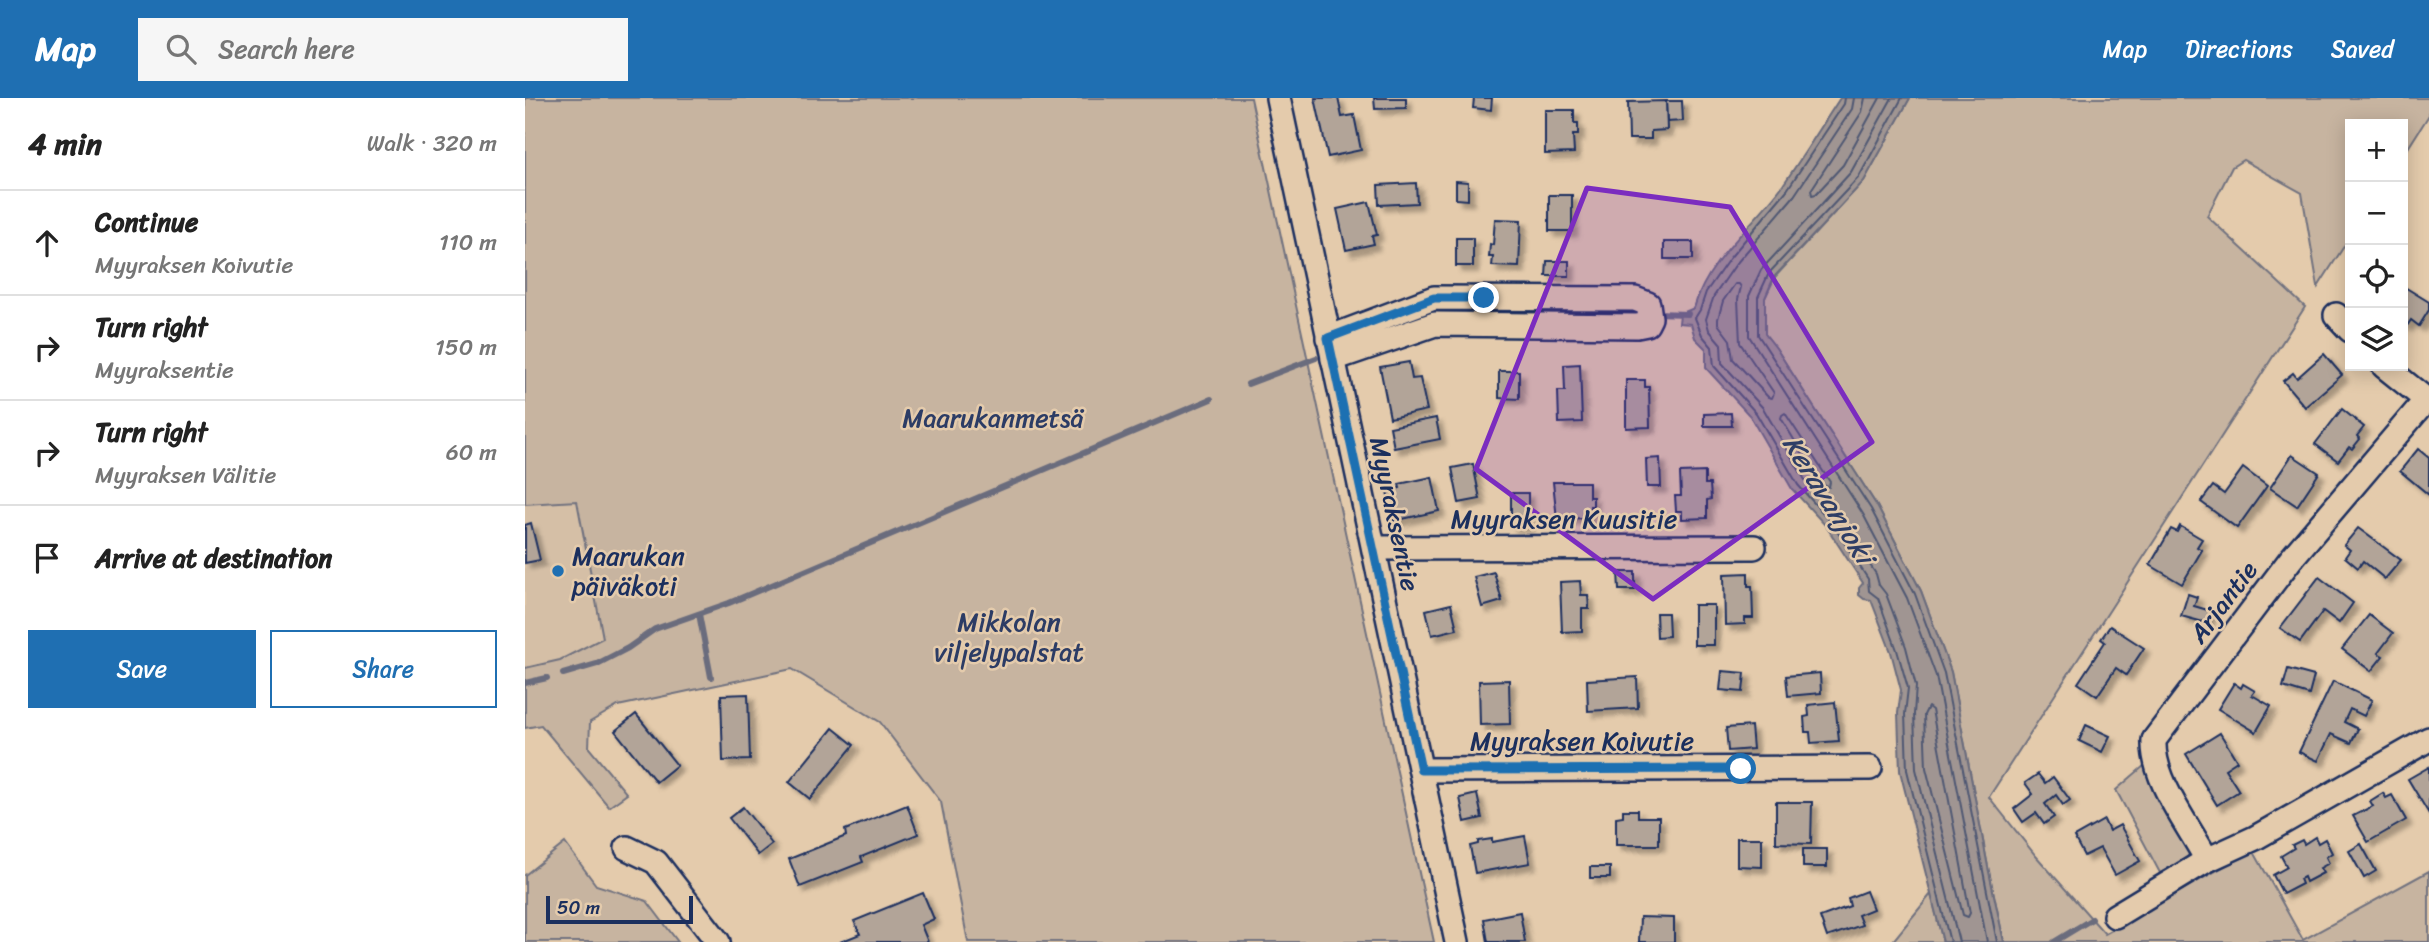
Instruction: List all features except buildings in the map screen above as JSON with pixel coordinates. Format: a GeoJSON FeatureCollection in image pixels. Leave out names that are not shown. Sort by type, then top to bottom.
{"type":"FeatureCollection","features":[{"type":"Feature","properties":{"kind":"street","name":"Myyraksentie"},"geometry":{"type":"LineString","coordinates":[[1278,98],[1457,942]]}},
{"type":"Feature","properties":{"kind":"street"},"geometry":{"type":"LineString","coordinates":[[1434,298],[1635,299],[1648,304],[1650,318],[1647,324],[1637,327],[1435,324],[1331,349],[1434,298]]}},
{"type":"Feature","properties":{"kind":"street"},"geometry":{"type":"LineString","coordinates":[[2390,371],[2428,401]]}},
{"type":"Feature","properties":{"kind":"street","name":"Arjantie"},"geometry":{"type":"LineString","coordinates":[[2207,860],[2160,777],[2153,756],[2154,740],[2291,559],[2428,401]]}},
{"type":"Feature","properties":{"kind":"street","name":"Myyraksen Kuusitie"},"geometry":{"type":"LineString","coordinates":[[1374,548],[1754,547]]}},
{"type":"Feature","properties":{"kind":"street"},"geometry":{"type":"LineString","coordinates":[[2115,916],[2207,860],[2255,838],[2429,739]]}},
{"type":"Feature","properties":{"kind":"street","name":"Myyraksen Koivutie"},"geometry":{"type":"LineString","coordinates":[[1421,770],[1870,768]]}},
{"type":"Feature","properties":{"kind":"street"},"geometry":{"type":"LineString","coordinates":[[627,848],[656,862],[718,942]]}},
{"type":"Feature","properties":{"kind":"highlighted area"},"geometry":{"type":"Polygon","coordinates":[[[1587,188],[1730,207],[1872,442],[1653,599],[1476,469],[1587,188]]]}},
{"type":"Feature","properties":{"kind":"shaded area","name":"Maarukan päiväkoti"},"geometry":{"type":"Polygon","coordinates":[[[577,501],[603,638],[560,660],[525,668],[525,504],[577,501]]]}},
{"type":"Feature","properties":{"kind":"green space","name":"Maarukanmetsä"},"geometry":{"type":"Polygon","coordinates":[[[525,98],[1251,98],[1434,942],[968,942],[941,802],[880,722],[792,669],[618,706],[590,722],[589,748],[627,794],[609,807],[541,725],[525,728],[525,668],[560,660],[603,638],[577,501],[525,504],[525,98]]]}},
{"type":"Feature","properties":{"kind":"green space"},"geometry":{"type":"Polygon","coordinates":[[[1910,98],[2429,98],[2429,115],[2408,148],[2408,119],[2345,119],[2345,245],[2318,287],[2302,193],[2243,160],[2232,167],[2207,216],[2305,307],[1989,797],[2036,856],[2105,934],[2253,850],[2303,940],[2429,871],[2429,942],[2004,942],[1951,672],[1921,591],[1877,506],[1765,334],[1765,298],[1775,277],[1864,181],[1910,98]]]}},
{"type":"Feature","properties":{"kind":"green space"},"geometry":{"type":"Polygon","coordinates":[[[2145,765],[2191,850],[2186,860],[2160,873],[2116,790],[2145,765]]]}},
{"type":"Feature","properties":{"kind":"green space"},"geometry":{"type":"Polygon","coordinates":[[[565,843],[596,885],[647,901],[678,942],[525,942],[525,875],[565,843]]]}},
{"type":"Feature","properties":{"kind":"green space"},"geometry":{"type":"Polygon","coordinates":[[[1931,894],[1943,942],[1892,942],[1931,894]]]}},
{"type":"Feature","properties":{"kind":"water","name":"Keravanjoki"},"geometry":{"type":"Polygon","coordinates":[[[1840,98],[1910,98],[1864,181],[1774,277],[1765,298],[1765,334],[1877,506],[1921,591],[1951,672],[2004,942],[1943,942],[1900,771],[1898,713],[1901,690],[1891,652],[1871,600],[1859,595],[1859,588],[1863,583],[1826,526],[1792,489],[1750,416],[1706,368],[1706,349],[1695,338],[1691,324],[1679,323],[1680,314],[1694,308],[1701,290],[1721,258],[1783,185],[1840,98]]]}},
{"type":"Feature","properties":{"kind":"waterway"},"geometry":{"type":"LineString","coordinates":[[1437,315],[1636,313]]}},
{"type":"Feature","properties":{"kind":"waterway"},"geometry":{"type":"LineString","coordinates":[[1655,313],[1688,314]]}},
{"type":"Feature","properties":{"kind":"waterway"},"geometry":{"type":"LineString","coordinates":[[1389,327],[1413,320]]}},
{"type":"Feature","properties":{"kind":"waterway"},"geometry":{"type":"LineString","coordinates":[[1248,384],[1316,358]]}},
{"type":"Feature","properties":{"kind":"waterway"},"geometry":{"type":"LineString","coordinates":[[563,674],[597,664],[628,648],[655,629],[729,603],[1211,399]]}},
{"type":"Feature","properties":{"kind":"waterway"},"geometry":{"type":"LineString","coordinates":[[699,614],[711,677]]}},
{"type":"Feature","properties":{"kind":"waterway"},"geometry":{"type":"LineString","coordinates":[[525,683],[547,678]]}},
{"type":"Feature","properties":{"kind":"waterway"},"geometry":{"type":"LineString","coordinates":[[2054,942],[2092,919]]}},
{"type":"Feature","properties":{"kind":"place","name":"Maarukan päiväkoti"},"geometry":{"type":"Point","coordinates":[558,571]}},
{"type":"Feature","properties":{"kind":"route"},"geometry":{"type":"LineString","coordinates":[[1484,298],[1434,298],[1328,338],[1421,770],[1741,769]]}},
{"type":"Feature","properties":{"kind":"park label","name":"Mikkolan viljelypalstat"},"geometry":{"type":"Point","coordinates":[1009,637]}}]}
